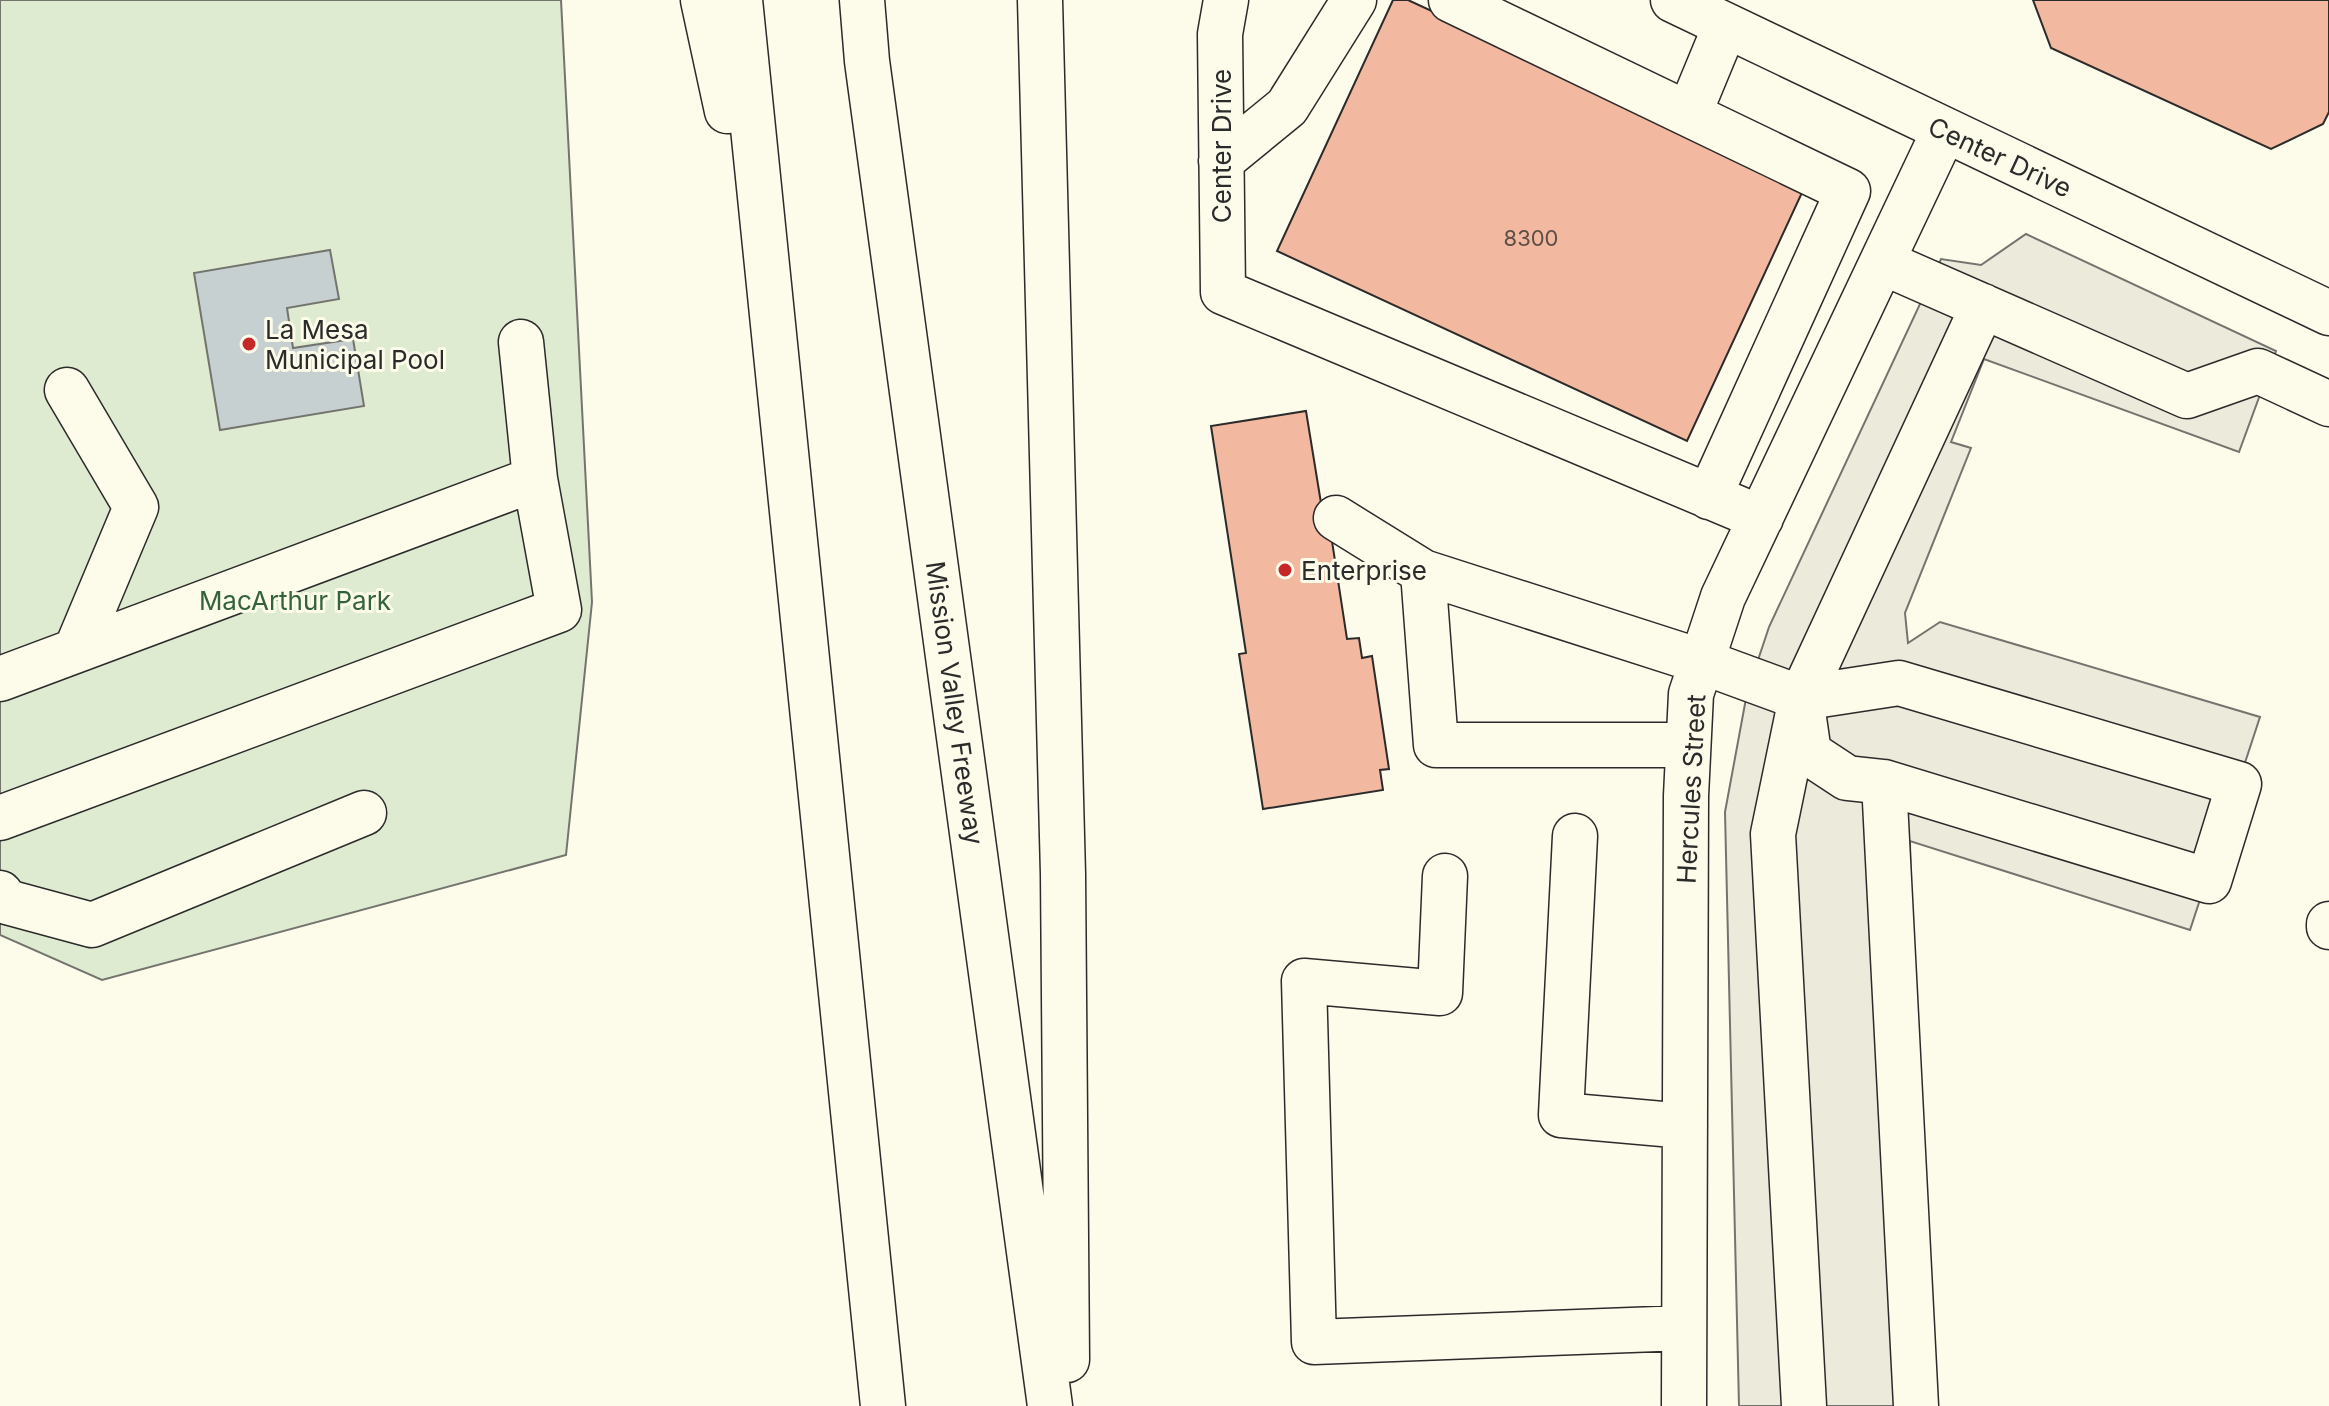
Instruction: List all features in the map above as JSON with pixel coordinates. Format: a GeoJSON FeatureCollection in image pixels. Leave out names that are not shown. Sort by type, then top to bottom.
{"type":"FeatureCollection","features":[{"type":"Feature","properties":{"kind":"main road"},"geometry":{"type":"LineString","coordinates":[[703,0],[777,341]]}},
{"type":"Feature","properties":{"kind":"main road"},"geometry":{"type":"LineString","coordinates":[[740,0],[883,1406]]}},
{"type":"Feature","properties":{"kind":"main road","name":"Mission Valley Freeway"},"geometry":{"type":"LineString","coordinates":[[862,0],[867,61],[1050,1406]]}},
{"type":"Feature","properties":{"kind":"main road"},"geometry":{"type":"LineString","coordinates":[[1040,0],[1063,874],[1068,1406]]}},
{"type":"Feature","properties":{"kind":"main road","name":"Center Drive"},"geometry":{"type":"LineString","coordinates":[[1226,0],[1220,34],[1223,292],[1709,497]]}},
{"type":"Feature","properties":{"kind":"main road"},"geometry":{"type":"LineString","coordinates":[[1221,161],[1287,107],[1354,0]]}},
{"type":"Feature","properties":{"kind":"main road"},"geometry":{"type":"LineString","coordinates":[[1451,0],[1848,191],[1709,497],[1761,518]]}},
{"type":"Feature","properties":{"kind":"main road","name":"Center Drive"},"geometry":{"type":"LineString","coordinates":[[1673,0],[2329,313]]}},
{"type":"Feature","properties":{"kind":"main road"},"geometry":{"type":"LineString","coordinates":[[1689,114],[1725,27]]}},
{"type":"Feature","properties":{"kind":"main road","name":"Hercules Street"},"geometry":{"type":"LineString","coordinates":[[1684,1406],[1688,745],[1691,694],[1723,597],[1944,131]]}},
{"type":"Feature","properties":{"kind":"main road"},"geometry":{"type":"LineString","coordinates":[[1882,262],[2187,396],[2258,371],[2329,404]]}},
{"type":"Feature","properties":{"kind":"main road"},"geometry":{"type":"LineString","coordinates":[[1804,1406],[1773,834],[1801,698],[1983,306]]}},
{"type":"Feature","properties":{"kind":"main road"},"geometry":{"type":"LineString","coordinates":[[0,818],[559,610],[535,479],[521,342]]}},
{"type":"Feature","properties":{"kind":"main road"},"geometry":{"type":"LineString","coordinates":[[67,390],[136,507],[76,650]]}},
{"type":"Feature","properties":{"kind":"main road"},"geometry":{"type":"LineString","coordinates":[[0,679],[535,479]]}},
{"type":"Feature","properties":{"kind":"main road"},"geometry":{"type":"LineString","coordinates":[[1336,518],[1423,572],[1703,662],[1801,698],[1899,683],[2239,784],[2209,881],[1884,782],[1847,778],[1809,753],[1801,698]]}},
{"type":"Feature","properties":{"kind":"main road"},"geometry":{"type":"LineString","coordinates":[[1423,572],[1436,745],[1688,745]]}},
{"type":"Feature","properties":{"kind":"main road"},"geometry":{"type":"LineString","coordinates":[[1884,782],[1916,1406]]}},
{"type":"Feature","properties":{"kind":"main road"},"geometry":{"type":"LineString","coordinates":[[0,893],[7,902],[92,925],[364,813]]}},
{"type":"Feature","properties":{"kind":"main road"},"geometry":{"type":"LineString","coordinates":[[1575,836],[1561,1115],[1685,1126]]}},
{"type":"Feature","properties":{"kind":"main road"},"geometry":{"type":"LineString","coordinates":[[1445,876],[1440,993],[1304,981],[1314,1342],[1684,1328]]}},
{"type":"Feature","properties":{"kind":"green space","name":"MacArthur Park"},"geometry":{"type":"Polygon","coordinates":[[[0,0],[561,0],[592,602],[566,855],[102,980],[0,935],[0,0]]]}},
{"type":"Feature","properties":{"kind":"shaded area"},"geometry":{"type":"Polygon","coordinates":[[[2026,234],[2276,351],[2239,452],[1984,359],[1951,442],[1971,448],[1905,613],[1908,643],[1940,622],[2260,717],[2190,930],[1910,841],[1919,1406],[1739,1406],[1725,812],[1747,693],[1769,627],[1941,259],[1981,265],[2026,234]]]}},
{"type":"Feature","properties":{"kind":"shaded area","name":"La Mesa Municipal Pool"},"geometry":{"type":"Polygon","coordinates":[[[330,250],[339,299],[287,308],[293,348],[353,339],[364,406],[220,430],[194,273],[330,250]]]}},
{"type":"Feature","properties":{"kind":"building"},"geometry":{"type":"Polygon","coordinates":[[[1393,0],[1408,0],[1806,184],[1687,441],[1277,251],[1393,0]]]}},
{"type":"Feature","properties":{"kind":"building"},"geometry":{"type":"Polygon","coordinates":[[[2033,0],[2329,0],[2329,112],[2323,124],[2271,149],[2051,48],[2033,0]]]}},
{"type":"Feature","properties":{"kind":"building","name":"Enterprise"},"geometry":{"type":"Polygon","coordinates":[[[1306,411],[1321,503],[1326,502],[1347,639],[1359,638],[1362,658],[1372,656],[1389,769],[1380,770],[1383,790],[1263,809],[1239,654],[1246,653],[1211,426],[1306,411]]]}},
{"type":"Feature","properties":{"kind":"place","name":"La Mesa Municipal Pool"},"geometry":{"type":"Point","coordinates":[249,344]}},
{"type":"Feature","properties":{"kind":"place","name":"Enterprise"},"geometry":{"type":"Point","coordinates":[1285,570]}}]}
